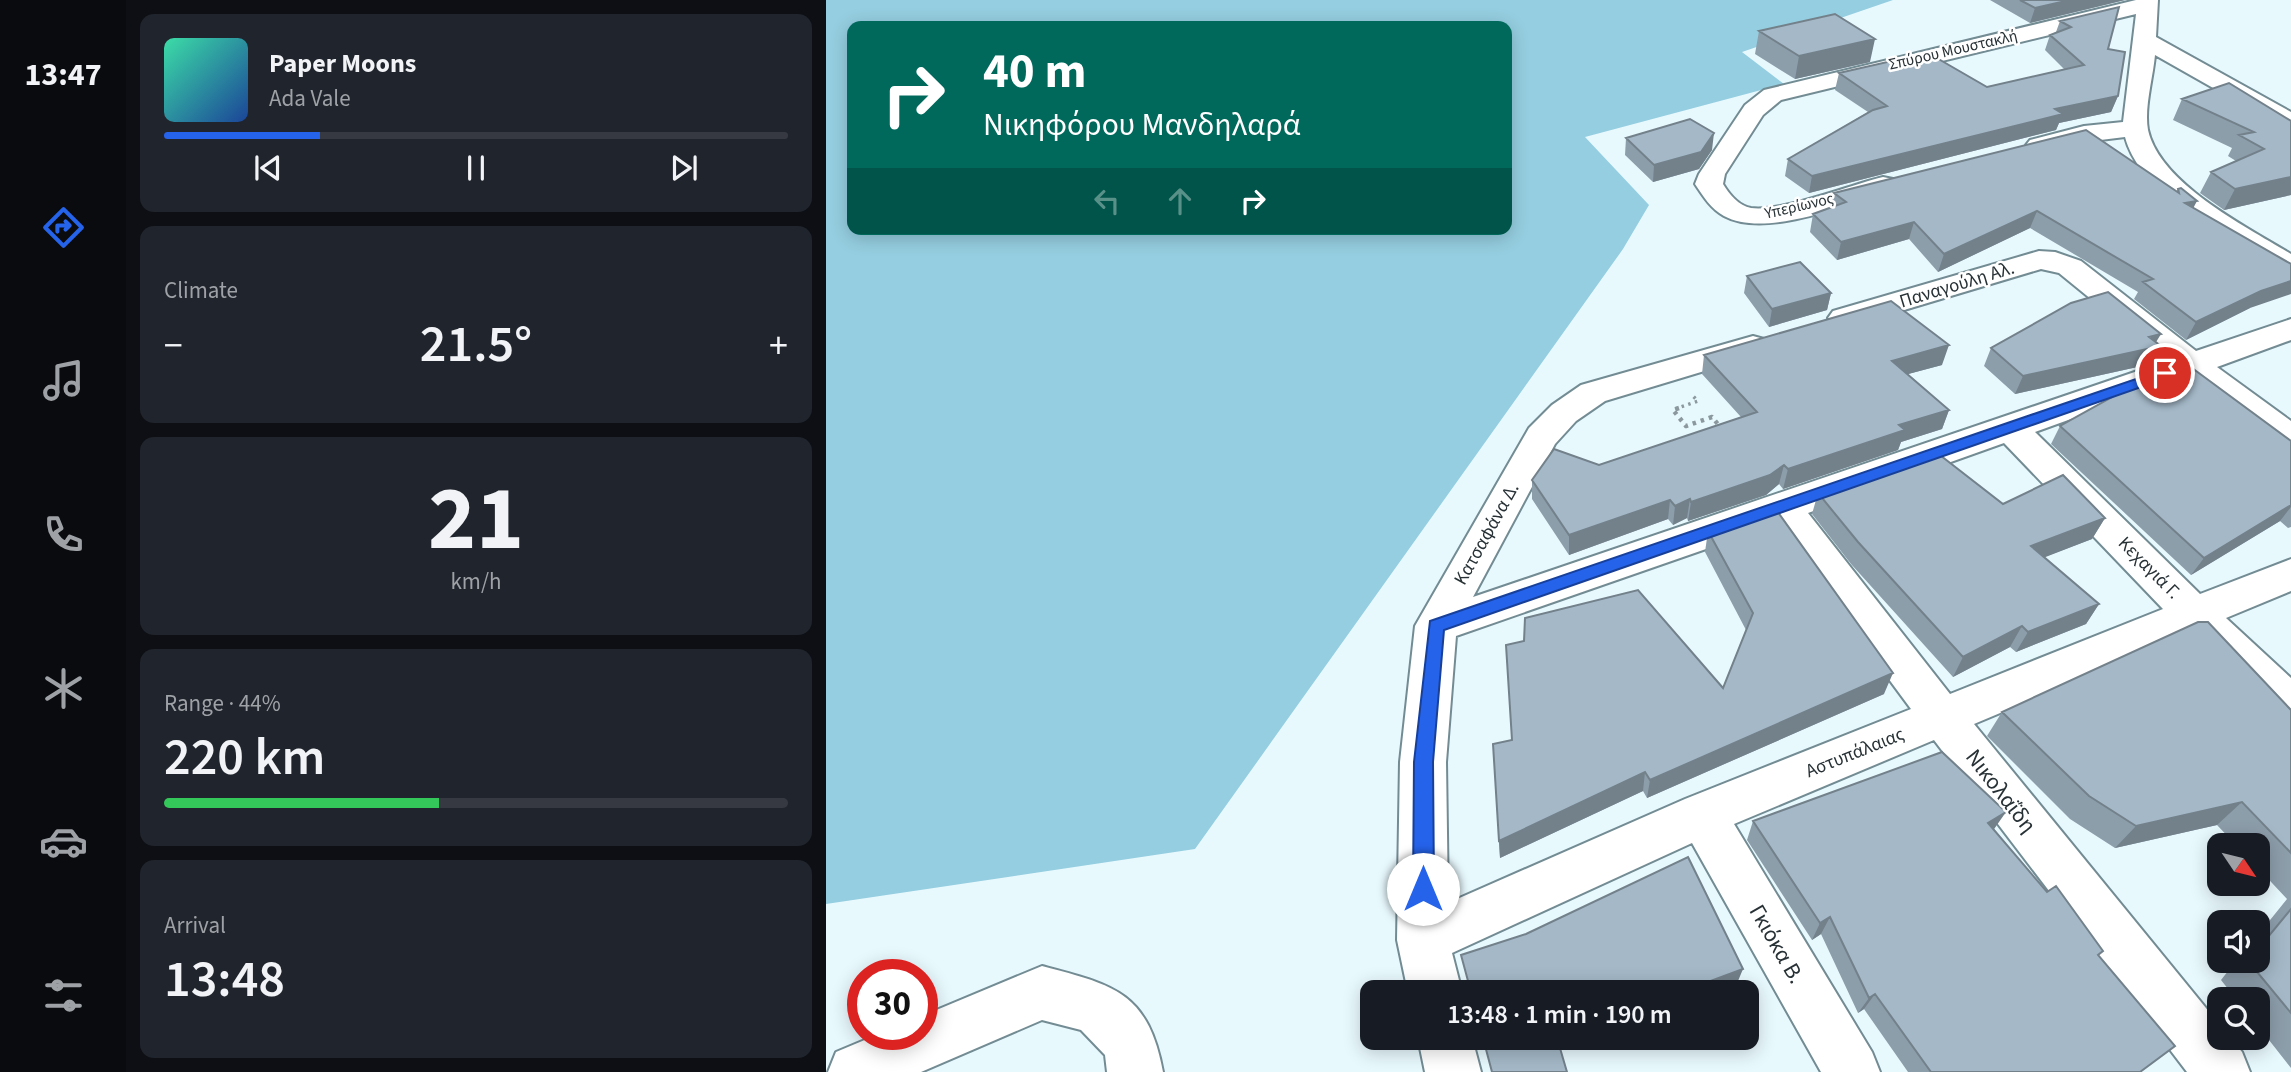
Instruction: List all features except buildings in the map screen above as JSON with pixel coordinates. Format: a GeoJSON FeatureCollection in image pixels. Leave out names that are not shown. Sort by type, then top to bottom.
{"type":"FeatureCollection","features":[{"type":"Feature","properties":{"kind":"street"},"geometry":{"type":"LineString","coordinates":[[2147,2],[2146,41],[2135,128],[2140,151],[2185,197],[2291,267]]}},
{"type":"Feature","properties":{"kind":"street","name":"Σπύρου Μουστακλή"},"geometry":{"type":"LineString","coordinates":[[1749,216],[1733,211],[1716,198],[1709,184],[1712,174],[1762,101],[1787,89],[2147,2]]}},
{"type":"Feature","properties":{"kind":"street"},"geometry":{"type":"LineString","coordinates":[[2146,41],[2291,122]]}},
{"type":"Feature","properties":{"kind":"street"},"geometry":{"type":"LineString","coordinates":[[2019,150],[2084,134],[2135,128]]}},
{"type":"Feature","properties":{"kind":"street","name":"Υπερίωνος"},"geometry":{"type":"LineString","coordinates":[[1749,216],[1773,213],[1902,181]]}},
{"type":"Feature","properties":{"kind":"street","name":"Παναγούλη Αλ."},"geometry":{"type":"LineString","coordinates":[[1816,327],[2039,260],[2055,261],[2070,267],[2191,364]]}},
{"type":"Feature","properties":{"kind":"street"},"geometry":{"type":"LineString","coordinates":[[1436,626],[1783,508],[2291,329]]}},
{"type":"Feature","properties":{"kind":"street"},"geometry":{"type":"LineString","coordinates":[[1671,370],[1776,339]]}},
{"type":"Feature","properties":{"kind":"street"},"geometry":{"type":"LineString","coordinates":[[2191,364],[2291,439]]}},
{"type":"Feature","properties":{"kind":"street","name":"Κατσαφάνα Δ."},"geometry":{"type":"LineString","coordinates":[[1432,980],[1423,940],[1423,762],[1436,626],[1541,437],[1564,413],[1593,393],[1671,370]]}},
{"type":"Feature","properties":{"kind":"street","name":"Κεχαγιά Γ."},"geometry":{"type":"LineString","coordinates":[[2010,428],[2195,615],[2291,706]]}},
{"type":"Feature","properties":{"kind":"street","name":"Νικολαΐδη"},"geometry":{"type":"LineString","coordinates":[[1783,508],[1942,718],[2222,1072]]}},
{"type":"Feature","properties":{"kind":"street","name":"Αστυπάλαιας"},"geometry":{"type":"LineString","coordinates":[[1423,940],[1702,816],[2291,574]]}},
{"type":"Feature","properties":{"kind":"street","name":"Γκιόκα Β."},"geometry":{"type":"LineString","coordinates":[[1702,816],[1852,1072]]}},
{"type":"Feature","properties":{"kind":"street"},"geometry":{"type":"LineString","coordinates":[[856,1072],[1042,993],[1096,1007],[1130,1042],[1135,1072]]}},
{"type":"Feature","properties":{"kind":"street"},"geometry":{"type":"LineString","coordinates":[[1448,1050],[1453,1072]]}},
{"type":"Feature","properties":{"kind":"path"},"geometry":{"type":"LineString","coordinates":[[1671,370],[1698,401],[1672,410],[1686,426],[1712,417],[1730,438]]}},
{"type":"Feature","properties":{"kind":"shaded area"},"geometry":{"type":"Polygon","coordinates":[[[826,0],[1893,0],[1742,52],[1784,84],[1585,137],[1649,205],[1623,249],[1195,849],[826,904],[826,0]]]}},
{"type":"Feature","properties":{"kind":"route"},"geometry":{"type":"LineString","coordinates":[[1423,889],[1423,762],[1436,626],[1783,508],[2165,373]]}}]}
